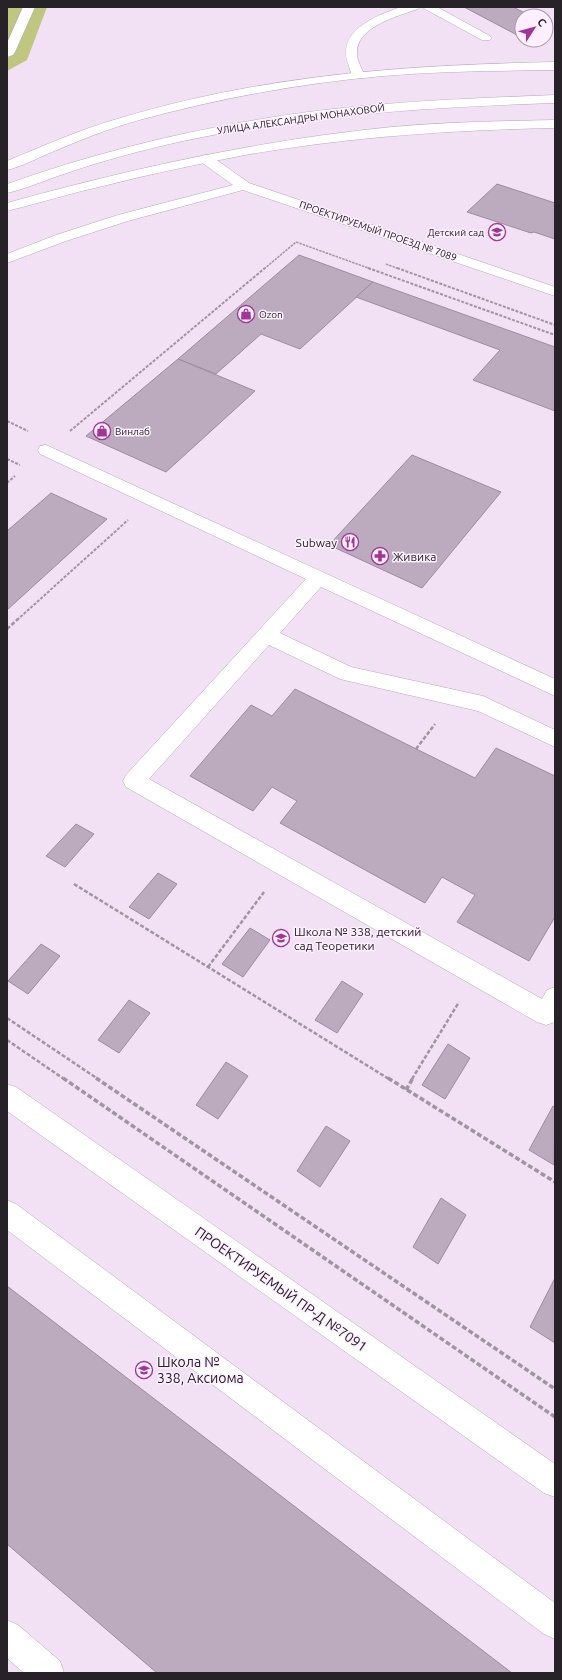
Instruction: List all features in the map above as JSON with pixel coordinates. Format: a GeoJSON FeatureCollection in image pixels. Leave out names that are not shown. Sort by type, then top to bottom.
{"type":"FeatureCollection","features":[{"type":"Feature","properties":{"kind":"main road"},"geometry":{"type":"LineString","coordinates":[[7,53],[9,52],[29,7]]}},
{"type":"Feature","properties":{"kind":"main road"},"geometry":{"type":"LineString","coordinates":[[358,75],[351,55],[352,47],[360,34],[374,22],[414,7]]}},
{"type":"Feature","properties":{"kind":"main road"},"geometry":{"type":"LineString","coordinates":[[429,7],[486,38]]}},
{"type":"Feature","properties":{"kind":"main road"},"geometry":{"type":"LineString","coordinates":[[7,166],[109,125],[162,110],[295,83],[358,75],[449,69],[555,66]]}},
{"type":"Feature","properties":{"kind":"main road"},"geometry":{"type":"LineString","coordinates":[[432,92],[555,88]]}},
{"type":"Feature","properties":{"kind":"main road","name":"УЛИЦА АЛЕКСАНДРЫ МОНАХОВОЙ"},"geometry":{"type":"LineString","coordinates":[[7,189],[54,172],[163,142],[258,123],[368,109],[555,99]]}},
{"type":"Feature","properties":{"kind":"main road"},"geometry":{"type":"LineString","coordinates":[[7,207],[120,177],[249,151],[392,131],[460,126],[555,124]]}},
{"type":"Feature","properties":{"kind":"main road"},"geometry":{"type":"LineString","coordinates":[[7,166],[88,146]]}},
{"type":"Feature","properties":{"kind":"main road","name":"ПРОЕКТИРУЕМЫЙ ПРОЕЗД № 7089"},"geometry":{"type":"LineString","coordinates":[[206,159],[244,186],[555,292]]}},
{"type":"Feature","properties":{"kind":"main road"},"geometry":{"type":"LineString","coordinates":[[7,259],[61,238],[123,218],[244,186]]}},
{"type":"Feature","properties":{"kind":"main road"},"geometry":{"type":"LineString","coordinates":[[46,450],[555,688]]}},
{"type":"Feature","properties":{"kind":"main road"},"geometry":{"type":"LineString","coordinates":[[319,577],[134,781],[546,1014],[555,998]]}},
{"type":"Feature","properties":{"kind":"main road"},"geometry":{"type":"LineString","coordinates":[[267,635],[348,674],[483,704],[555,739]]}},
{"type":"Feature","properties":{"kind":"main road","name":"ПРОЕКТИРУЕМЫЙ ПР-Д №7091"},"geometry":{"type":"LineString","coordinates":[[7,1096],[555,1482]]}},
{"type":"Feature","properties":{"kind":"main road"},"geometry":{"type":"LineString","coordinates":[[7,1213],[555,1623]]}},
{"type":"Feature","properties":{"kind":"main road"},"geometry":{"type":"LineString","coordinates":[[7,1636],[48,1673]]}},
{"type":"Feature","properties":{"kind":"path"},"geometry":{"type":"LineString","coordinates":[[46,450],[296,242],[555,335]]}},
{"type":"Feature","properties":{"kind":"path"},"geometry":{"type":"LineString","coordinates":[[7,483],[15,476]]}},
{"type":"Feature","properties":{"kind":"path"},"geometry":{"type":"LineString","coordinates":[[7,629],[151,499]]}},
{"type":"Feature","properties":{"kind":"path"},"geometry":{"type":"LineString","coordinates":[[208,967],[284,866]]}},
{"type":"Feature","properties":{"kind":"path"},"geometry":{"type":"LineString","coordinates":[[74,884],[555,1182]]}},
{"type":"Feature","properties":{"kind":"path"},"geometry":{"type":"LineString","coordinates":[[406,1090],[476,974]]}},
{"type":"Feature","properties":{"kind":"path"},"geometry":{"type":"LineString","coordinates":[[7,1018],[555,1389]]}},
{"type":"Feature","properties":{"kind":"path"},"geometry":{"type":"LineString","coordinates":[[7,1040],[555,1417]]}},
{"type":"Feature","properties":{"kind":"green space"},"geometry":{"type":"Polygon","coordinates":[[[7,7],[47,7],[27,60],[7,71],[7,7]]]}},
{"type":"Feature","properties":{"kind":"building"},"geometry":{"type":"Polygon","coordinates":[[[464,7],[515,8],[514,33],[464,7]]]}},
{"type":"Feature","properties":{"kind":"building"},"geometry":{"type":"Polygon","coordinates":[[[497,184],[555,203],[555,239],[534,232],[531,233],[467,212],[497,184]]]}},
{"type":"Feature","properties":{"kind":"building"},"geometry":{"type":"Polygon","coordinates":[[[299,255],[373,282],[300,349],[261,334],[216,374],[178,359],[299,255]]]}},
{"type":"Feature","properties":{"kind":"building"},"geometry":{"type":"Polygon","coordinates":[[[373,282],[555,347],[555,411],[473,380],[500,350],[356,297],[373,282]]]}},
{"type":"Feature","properties":{"kind":"building"},"geometry":{"type":"Polygon","coordinates":[[[178,359],[255,391],[166,472],[86,436],[178,359]]]}},
{"type":"Feature","properties":{"kind":"building"},"geometry":{"type":"Polygon","coordinates":[[[412,455],[501,492],[422,588],[329,545],[412,455]]]}},
{"type":"Feature","properties":{"kind":"building"},"geometry":{"type":"Polygon","coordinates":[[[51,493],[107,519],[7,610],[7,531],[51,493]]]}},
{"type":"Feature","properties":{"kind":"building"},"geometry":{"type":"Polygon","coordinates":[[[295,689],[475,778],[496,748],[555,776],[555,917],[529,961],[457,922],[475,895],[442,877],[425,903],[280,823],[297,801],[272,787],[253,811],[190,776],[251,705],[272,716],[295,689]]]}},
{"type":"Feature","properties":{"kind":"building"},"geometry":{"type":"Polygon","coordinates":[[[76,824],[94,834],[65,867],[46,856],[76,824]]]}},
{"type":"Feature","properties":{"kind":"building"},"geometry":{"type":"Polygon","coordinates":[[[158,873],[177,884],[149,919],[129,907],[158,873]]]}},
{"type":"Feature","properties":{"kind":"building"},"geometry":{"type":"Polygon","coordinates":[[[250,928],[270,940],[243,977],[222,964],[250,928]]]}},
{"type":"Feature","properties":{"kind":"building"},"geometry":{"type":"Polygon","coordinates":[[[41,944],[60,956],[28,994],[8,981],[41,944]]]}},
{"type":"Feature","properties":{"kind":"building"},"geometry":{"type":"Polygon","coordinates":[[[342,981],[363,994],[337,1033],[315,1020],[342,981]]]}},
{"type":"Feature","properties":{"kind":"building"},"geometry":{"type":"Polygon","coordinates":[[[129,1000],[150,1013],[119,1053],[98,1040],[129,1000]]]}},
{"type":"Feature","properties":{"kind":"building"},"geometry":{"type":"Polygon","coordinates":[[[448,1044],[470,1058],[445,1099],[422,1085],[448,1044]]]}},
{"type":"Feature","properties":{"kind":"building"},"geometry":{"type":"Polygon","coordinates":[[[226,1062],[248,1076],[218,1119],[196,1105],[226,1062]]]}},
{"type":"Feature","properties":{"kind":"building"},"geometry":{"type":"Polygon","coordinates":[[[553,1106],[555,1107],[554,1165],[529,1150],[553,1106]]]}},
{"type":"Feature","properties":{"kind":"building"},"geometry":{"type":"Polygon","coordinates":[[[326,1126],[350,1141],[320,1187],[297,1171],[326,1126]]]}},
{"type":"Feature","properties":{"kind":"building"},"geometry":{"type":"Polygon","coordinates":[[[441,1198],[466,1215],[438,1264],[413,1247],[441,1198]]]}},
{"type":"Feature","properties":{"kind":"building"},"geometry":{"type":"Polygon","coordinates":[[[555,1278],[555,1343],[530,1327],[555,1278]]]}},
{"type":"Feature","properties":{"kind":"building"},"geometry":{"type":"Polygon","coordinates":[[[7,1286],[512,1673],[157,1673],[7,1544],[7,1286]]]}},
{"type":"Feature","properties":{"kind":"place","name":"Детский сад"},"geometry":{"type":"Point","coordinates":[497,232]}},
{"type":"Feature","properties":{"kind":"place","name":"Ozon"},"geometry":{"type":"Point","coordinates":[246,314]}},
{"type":"Feature","properties":{"kind":"place","name":"Винлаб"},"geometry":{"type":"Point","coordinates":[102,431]}},
{"type":"Feature","properties":{"kind":"place","name":"Subway"},"geometry":{"type":"Point","coordinates":[350,542]}},
{"type":"Feature","properties":{"kind":"place","name":"Живика"},"geometry":{"type":"Point","coordinates":[380,556]}},
{"type":"Feature","properties":{"kind":"place","name":"Школа № 338, детский сад Теоретики"},"geometry":{"type":"Point","coordinates":[281,938]}},
{"type":"Feature","properties":{"kind":"place","name":"Школа № 338, Аксиома"},"geometry":{"type":"Point","coordinates":[144,1370]}}]}
